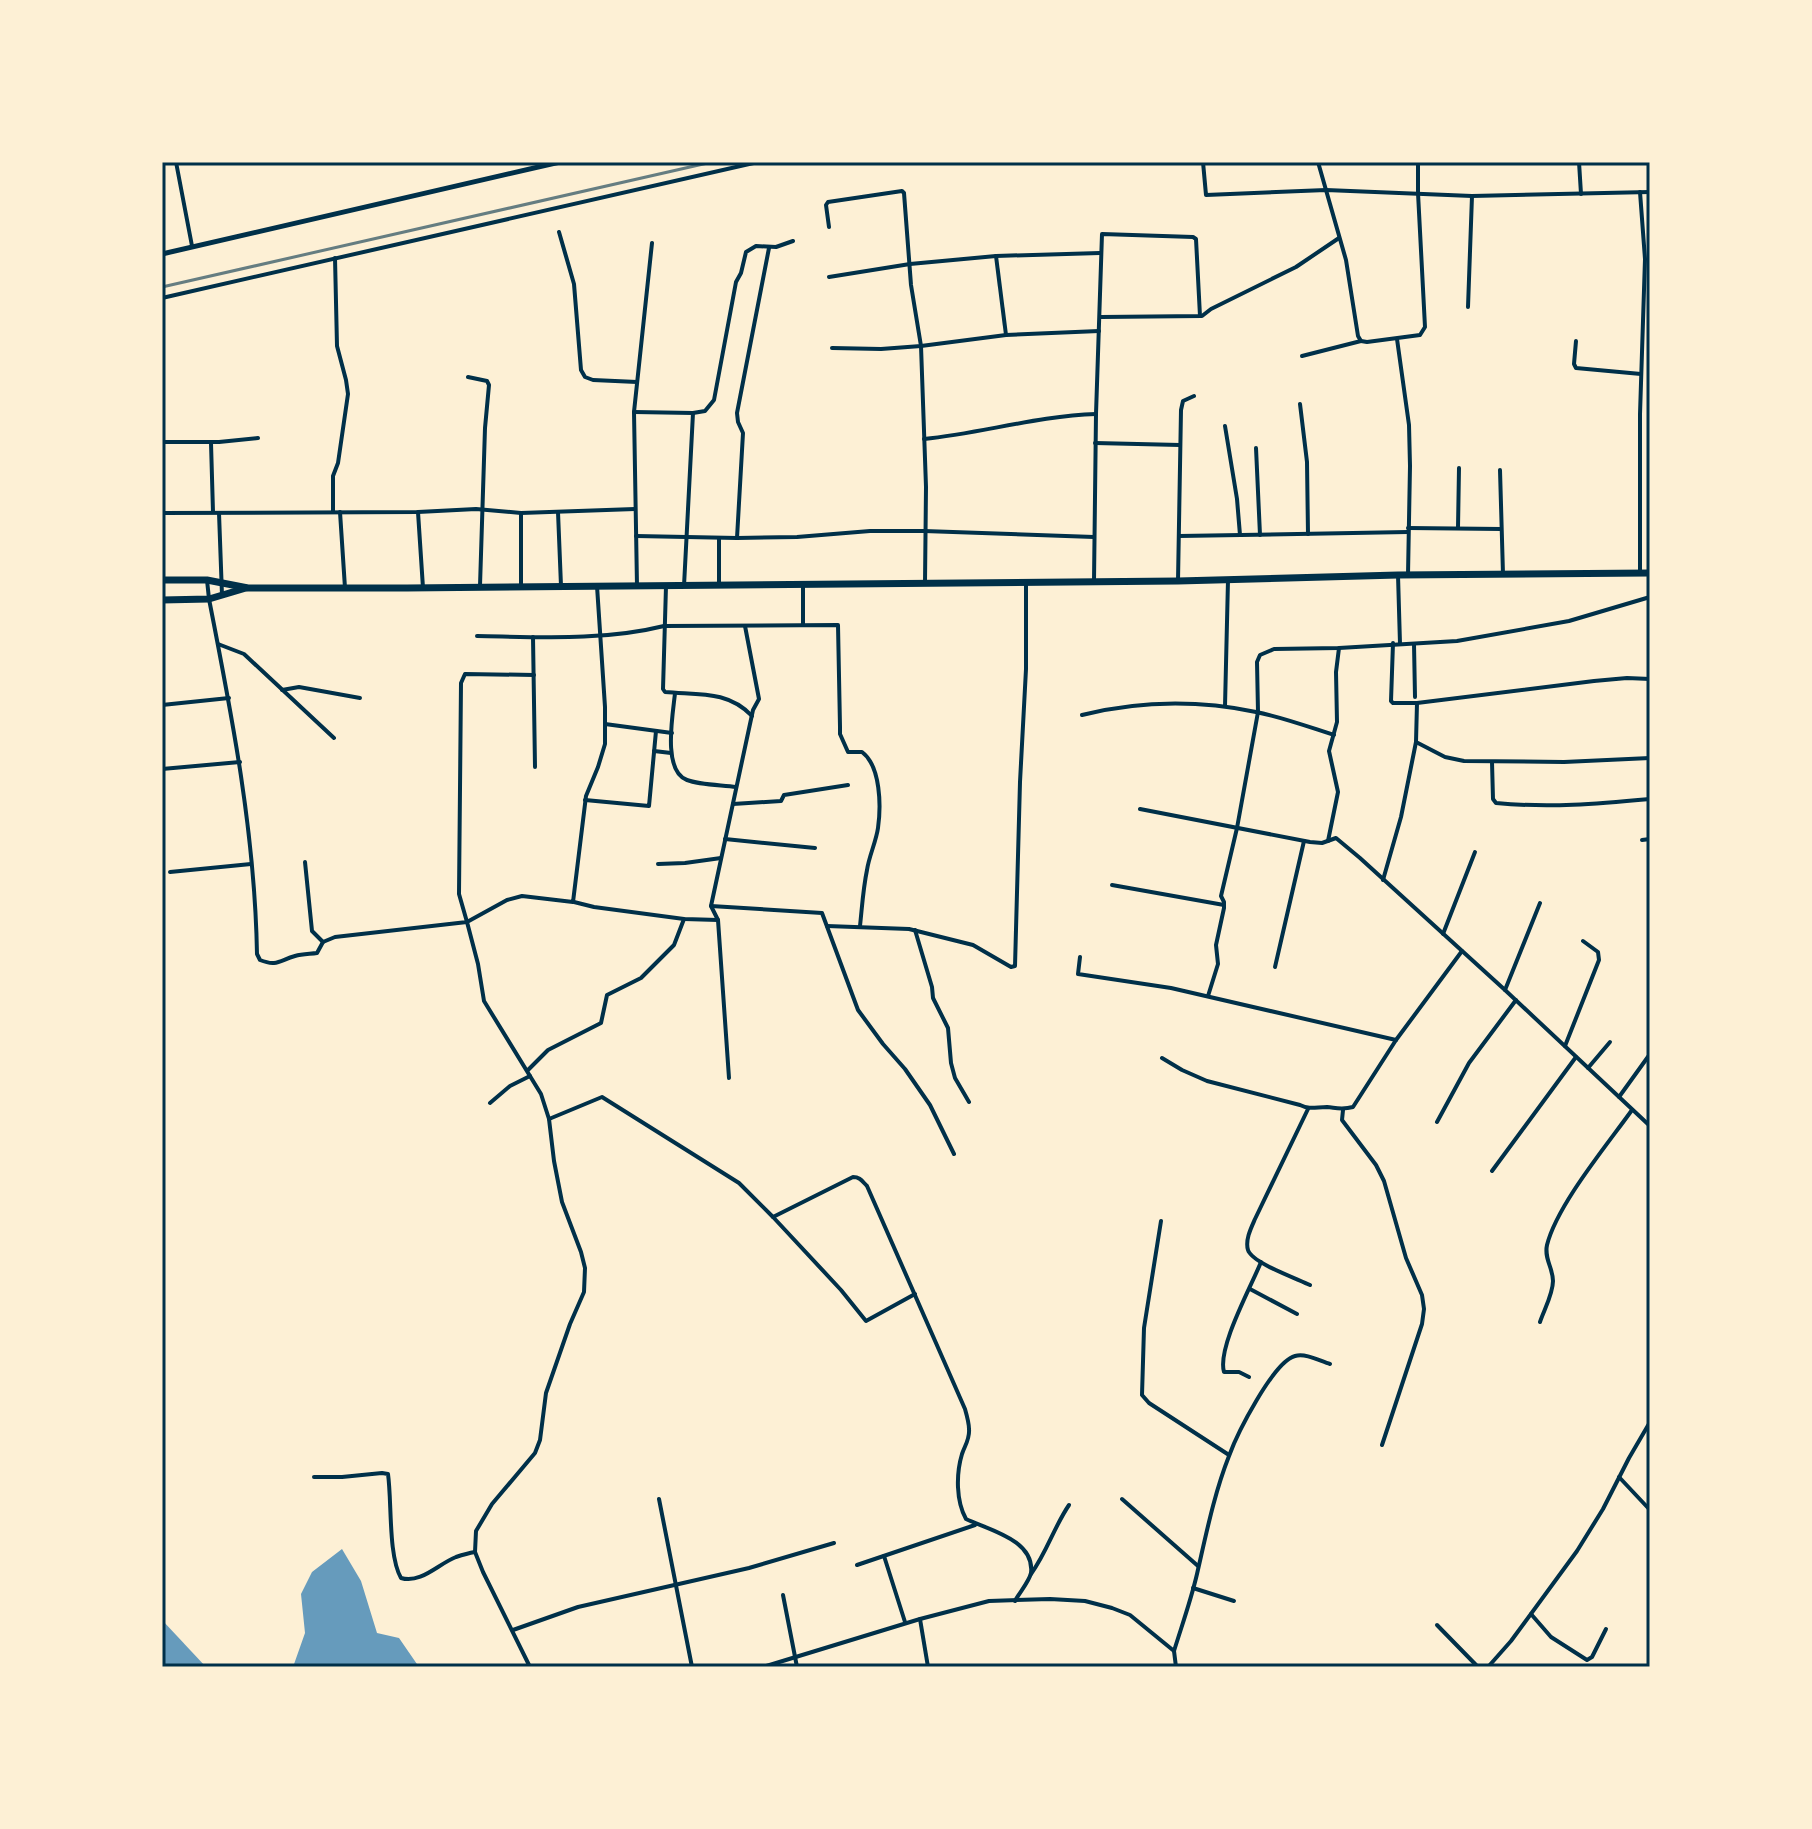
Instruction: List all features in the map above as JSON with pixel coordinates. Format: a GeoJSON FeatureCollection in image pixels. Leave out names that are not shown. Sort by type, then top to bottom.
{"type":"FeatureCollection","features":[{"type":"Feature","properties":{"kind":"highway"},"geometry":{"type":"LineString","coordinates":[[162,580],[207,580],[248,588],[480,588],[1650,573]]}},
{"type":"Feature","properties":{"kind":"highway"},"geometry":{"type":"LineString","coordinates":[[162,600],[209,599],[248,588]]}},
{"type":"Feature","properties":{"kind":"street"},"geometry":{"type":"LineString","coordinates":[[176,162],[192,246]]}},
{"type":"Feature","properties":{"kind":"street"},"geometry":{"type":"LineString","coordinates":[[162,254],[560,162]]}},
{"type":"Feature","properties":{"kind":"street"},"geometry":{"type":"LineString","coordinates":[[162,298],[758,162]]}},
{"type":"Feature","properties":{"kind":"street"},"geometry":{"type":"LineString","coordinates":[[1203,162],[1206,195],[1326,190],[1472,196],[1650,192]]}},
{"type":"Feature","properties":{"kind":"street"},"geometry":{"type":"LineString","coordinates":[[1318,162],[1346,260],[1361,341]]}},
{"type":"Feature","properties":{"kind":"street"},"geometry":{"type":"LineString","coordinates":[[1302,356],[1361,341],[1420,335],[1425,327],[1418,162]]}},
{"type":"Feature","properties":{"kind":"street"},"geometry":{"type":"LineString","coordinates":[[1579,162],[1581,194]]}},
{"type":"Feature","properties":{"kind":"street"},"geometry":{"type":"LineString","coordinates":[[829,227],[828,202],[902,191],[906,199],[911,285],[921,346],[926,487],[925,583]]}},
{"type":"Feature","properties":{"kind":"street"},"geometry":{"type":"LineString","coordinates":[[1640,192],[1645,259],[1640,573]]}},
{"type":"Feature","properties":{"kind":"street"},"geometry":{"type":"LineString","coordinates":[[1468,307],[1472,196]]}},
{"type":"Feature","properties":{"kind":"street"},"geometry":{"type":"LineString","coordinates":[[559,232],[574,284],[581,370],[585,377],[593,380],[637,382]]}},
{"type":"Feature","properties":{"kind":"street"},"geometry":{"type":"LineString","coordinates":[[1094,581],[1102,234],[1196,239],[1200,316]]}},
{"type":"Feature","properties":{"kind":"street"},"geometry":{"type":"LineString","coordinates":[[1101,317],[1200,316],[1296,267],[1339,238]]}},
{"type":"Feature","properties":{"kind":"street"},"geometry":{"type":"LineString","coordinates":[[634,412],[705,411],[714,400],[736,282],[746,252],[756,246],[769,248],[793,241]]}},
{"type":"Feature","properties":{"kind":"street"},"geometry":{"type":"LineString","coordinates":[[637,586],[634,412],[652,243]]}},
{"type":"Feature","properties":{"kind":"street"},"geometry":{"type":"LineString","coordinates":[[737,538],[743,433],[737,413],[769,248]]}},
{"type":"Feature","properties":{"kind":"street"},"geometry":{"type":"LineString","coordinates":[[829,277],[910,264],[996,256],[1100,253]]}},
{"type":"Feature","properties":{"kind":"street"},"geometry":{"type":"LineString","coordinates":[[996,256],[1006,335]]}},
{"type":"Feature","properties":{"kind":"street"},"geometry":{"type":"LineString","coordinates":[[333,512],[333,476],[338,463],[348,394],[337,346],[335,258]]}},
{"type":"Feature","properties":{"kind":"street"},"geometry":{"type":"LineString","coordinates":[[832,348],[881,349],[1006,335],[1099,331]]}},
{"type":"Feature","properties":{"kind":"street"},"geometry":{"type":"LineString","coordinates":[[1397,339],[1409,425],[1408,575]]}},
{"type":"Feature","properties":{"kind":"street"},"geometry":{"type":"LineString","coordinates":[[1576,341],[1576,368],[1641,374]]}},
{"type":"Feature","properties":{"kind":"street"},"geometry":{"type":"LineString","coordinates":[[468,377],[487,381],[489,385],[484,440],[480,588]]}},
{"type":"Feature","properties":{"kind":"street"},"geometry":{"type":"LineString","coordinates":[[1178,581],[1182,404],[1194,396]]}},
{"type":"Feature","properties":{"kind":"street"},"geometry":{"type":"LineString","coordinates":[[1300,404],[1307,462],[1308,534]]}},
{"type":"Feature","properties":{"kind":"street"},"geometry":{"type":"LineString","coordinates":[[684,586],[693,413]]}},
{"type":"Feature","properties":{"kind":"street"},"geometry":{"type":"LineString","coordinates":[[924,439],[1066,415],[1096,414]]}},
{"type":"Feature","properties":{"kind":"street"},"geometry":{"type":"LineString","coordinates":[[1225,426],[1240,535]]}},
{"type":"Feature","properties":{"kind":"street"},"geometry":{"type":"LineString","coordinates":[[162,442],[211,443],[258,438]]}},
{"type":"Feature","properties":{"kind":"street"},"geometry":{"type":"LineString","coordinates":[[211,443],[213,513]]}},
{"type":"Feature","properties":{"kind":"street"},"geometry":{"type":"LineString","coordinates":[[1095,443],[1180,445]]}},
{"type":"Feature","properties":{"kind":"street"},"geometry":{"type":"LineString","coordinates":[[1256,448],[1260,535]]}},
{"type":"Feature","properties":{"kind":"street"},"geometry":{"type":"LineString","coordinates":[[1458,528],[1459,468]]}},
{"type":"Feature","properties":{"kind":"street"},"geometry":{"type":"LineString","coordinates":[[1500,470],[1503,574]]}},
{"type":"Feature","properties":{"kind":"street"},"geometry":{"type":"LineString","coordinates":[[162,513],[476,509],[521,513],[635,509]]}},
{"type":"Feature","properties":{"kind":"street"},"geometry":{"type":"LineString","coordinates":[[340,512],[345,588]]}},
{"type":"Feature","properties":{"kind":"street"},"geometry":{"type":"LineString","coordinates":[[418,512],[423,588]]}},
{"type":"Feature","properties":{"kind":"street"},"geometry":{"type":"LineString","coordinates":[[558,512],[561,587]]}},
{"type":"Feature","properties":{"kind":"street"},"geometry":{"type":"LineString","coordinates":[[219,513],[222,595]]}},
{"type":"Feature","properties":{"kind":"street"},"geometry":{"type":"LineString","coordinates":[[521,513],[521,587]]}},
{"type":"Feature","properties":{"kind":"street"},"geometry":{"type":"LineString","coordinates":[[1179,536],[1501,529]]}},
{"type":"Feature","properties":{"kind":"street"},"geometry":{"type":"LineString","coordinates":[[636,536],[797,537],[870,531],[924,531],[1094,537]]}},
{"type":"Feature","properties":{"kind":"street"},"geometry":{"type":"LineString","coordinates":[[719,538],[719,585]]}},
{"type":"Feature","properties":{"kind":"street"},"geometry":{"type":"LineString","coordinates":[[1398,575],[1400,644]]}},
{"type":"Feature","properties":{"kind":"street"},"geometry":{"type":"LineString","coordinates":[[207,580],[240,762],[260,960],[269,964],[317,953],[323,942],[335,937],[467,922],[507,900],[522,896],[684,919],[718,920]]}},
{"type":"Feature","properties":{"kind":"street"},"geometry":{"type":"LineString","coordinates":[[1225,706],[1228,580]]}},
{"type":"Feature","properties":{"kind":"street"},"geometry":{"type":"LineString","coordinates":[[827,926],[915,930],[973,945],[1011,967],[1015,966],[1026,669],[1026,582]]}},
{"type":"Feature","properties":{"kind":"street"},"geometry":{"type":"LineString","coordinates":[[803,585],[803,624]]}},
{"type":"Feature","properties":{"kind":"street"},"geometry":{"type":"LineString","coordinates":[[573,902],[585,800],[605,744],[597,586]]}},
{"type":"Feature","properties":{"kind":"street"},"geometry":{"type":"LineString","coordinates":[[666,586],[663,689],[665,692],[728,697],[752,716]]}},
{"type":"Feature","properties":{"kind":"street"},"geometry":{"type":"LineString","coordinates":[[1208,996],[1218,964],[1216,945],[1224,905],[1221,896],[1258,712],[1257,662],[1260,655],[1274,649],[1457,641],[1569,621],[1650,597]]}},
{"type":"Feature","properties":{"kind":"street"},"geometry":{"type":"LineString","coordinates":[[729,1078],[718,920],[711,906],[752,716],[759,699],[744,625]]}},
{"type":"Feature","properties":{"kind":"street"},"geometry":{"type":"LineString","coordinates":[[477,636],[600,635],[639,632],[664,626],[838,625],[840,734],[848,752],[862,752],[873,765],[878,799],[878,830],[867,867],[860,926]]}},
{"type":"Feature","properties":{"kind":"street"},"geometry":{"type":"LineString","coordinates":[[533,637],[535,767]]}},
{"type":"Feature","properties":{"kind":"street"},"geometry":{"type":"LineString","coordinates":[[1393,643],[1392,702],[1417,703],[1594,681],[1650,679]]}},
{"type":"Feature","properties":{"kind":"street"},"geometry":{"type":"LineString","coordinates":[[218,644],[244,654],[334,738]]}},
{"type":"Feature","properties":{"kind":"street"},"geometry":{"type":"LineString","coordinates":[[1414,644],[1415,697]]}},
{"type":"Feature","properties":{"kind":"street"},"geometry":{"type":"LineString","coordinates":[[1328,841],[1338,792],[1329,751],[1337,706],[1339,648]]}},
{"type":"Feature","properties":{"kind":"street"},"geometry":{"type":"LineString","coordinates":[[530,1667],[475,1552],[476,1531],[500,1492],[535,1453],[540,1440],[546,1393],[584,1292],[585,1268],[562,1202],[549,1119],[541,1094],[484,1001],[478,964],[459,894],[461,683],[465,674],[534,675]]}},
{"type":"Feature","properties":{"kind":"street"},"geometry":{"type":"LineString","coordinates":[[282,690],[299,687],[360,698]]}},
{"type":"Feature","properties":{"kind":"street"},"geometry":{"type":"LineString","coordinates":[[675,693],[671,753],[674,771],[685,780],[736,787]]}},
{"type":"Feature","properties":{"kind":"street"},"geometry":{"type":"LineString","coordinates":[[162,705],[229,698]]}},
{"type":"Feature","properties":{"kind":"street"},"geometry":{"type":"LineString","coordinates":[[1383,880],[1401,817],[1416,742],[1417,703]]}},
{"type":"Feature","properties":{"kind":"street"},"geometry":{"type":"LineString","coordinates":[[1082,715],[1144,704],[1225,706],[1258,712],[1334,735]]}},
{"type":"Feature","properties":{"kind":"street"},"geometry":{"type":"LineString","coordinates":[[605,724],[672,733]]}},
{"type":"Feature","properties":{"kind":"street"},"geometry":{"type":"LineString","coordinates":[[585,800],[649,806],[656,731]]}},
{"type":"Feature","properties":{"kind":"street"},"geometry":{"type":"LineString","coordinates":[[1416,742],[1445,757],[1464,761],[1650,758]]}},
{"type":"Feature","properties":{"kind":"street"},"geometry":{"type":"LineString","coordinates":[[654,751],[671,753]]}},
{"type":"Feature","properties":{"kind":"street"},"geometry":{"type":"LineString","coordinates":[[162,769],[240,762]]}},
{"type":"Feature","properties":{"kind":"street"},"geometry":{"type":"LineString","coordinates":[[1492,762],[1493,799],[1496,803],[1538,807],[1650,799]]}},
{"type":"Feature","properties":{"kind":"street"},"geometry":{"type":"LineString","coordinates":[[733,804],[781,801],[784,795],[848,785]]}},
{"type":"Feature","properties":{"kind":"street"},"geometry":{"type":"LineString","coordinates":[[1140,809],[1304,841],[1322,843],[1336,838],[1650,1126]]}},
{"type":"Feature","properties":{"kind":"street"},"geometry":{"type":"LineString","coordinates":[[725,839],[815,848]]}},
{"type":"Feature","properties":{"kind":"street"},"geometry":{"type":"LineString","coordinates":[[1642,840],[1650,839]]}},
{"type":"Feature","properties":{"kind":"street"},"geometry":{"type":"LineString","coordinates":[[1275,967],[1304,841]]}},
{"type":"Feature","properties":{"kind":"street"},"geometry":{"type":"LineString","coordinates":[[1443,934],[1475,852]]}},
{"type":"Feature","properties":{"kind":"street"},"geometry":{"type":"LineString","coordinates":[[658,864],[721,858]]}},
{"type":"Feature","properties":{"kind":"street"},"geometry":{"type":"LineString","coordinates":[[305,862],[312,931],[323,942]]}},
{"type":"Feature","properties":{"kind":"street"},"geometry":{"type":"LineString","coordinates":[[170,872],[251,864]]}},
{"type":"Feature","properties":{"kind":"street"},"geometry":{"type":"LineString","coordinates":[[1112,885],[1224,905]]}},
{"type":"Feature","properties":{"kind":"street"},"geometry":{"type":"LineString","coordinates":[[1505,990],[1540,903]]}},
{"type":"Feature","properties":{"kind":"street"},"geometry":{"type":"LineString","coordinates":[[711,906],[822,913],[858,1010],[930,1105],[954,1154]]}},
{"type":"Feature","properties":{"kind":"street"},"geometry":{"type":"LineString","coordinates":[[490,1103],[529,1073],[548,1050],[601,1023],[607,995],[641,978],[674,945],[684,919]]}},
{"type":"Feature","properties":{"kind":"street"},"geometry":{"type":"LineString","coordinates":[[915,930],[933,998],[948,1028],[955,1078],[969,1102]]}},
{"type":"Feature","properties":{"kind":"street"},"geometry":{"type":"LineString","coordinates":[[1565,1046],[1599,960],[1598,952],[1583,941]]}},
{"type":"Feature","properties":{"kind":"street"},"geometry":{"type":"LineString","coordinates":[[1162,1058],[1207,1081],[1308,1109],[1326,1107],[1343,1110],[1353,1107],[1396,1040],[1462,951]]}},
{"type":"Feature","properties":{"kind":"street"},"geometry":{"type":"LineString","coordinates":[[1080,957],[1078,974],[1171,988],[1396,1040]]}},
{"type":"Feature","properties":{"kind":"street"},"geometry":{"type":"LineString","coordinates":[[1437,1122],[1469,1063],[1516,1000]]}},
{"type":"Feature","properties":{"kind":"street"},"geometry":{"type":"LineString","coordinates":[[1588,1068],[1610,1042]]}},
{"type":"Feature","properties":{"kind":"street"},"geometry":{"type":"LineString","coordinates":[[1619,1097],[1650,1054]]}},
{"type":"Feature","properties":{"kind":"street"},"geometry":{"type":"LineString","coordinates":[[1492,1171],[1576,1057]]}},
{"type":"Feature","properties":{"kind":"street"},"geometry":{"type":"LineString","coordinates":[[549,1119],[602,1097],[739,1183],[841,1290],[866,1321],[915,1294]]}},
{"type":"Feature","properties":{"kind":"street"},"geometry":{"type":"LineString","coordinates":[[1308,1109],[1248,1237],[1248,1250],[1252,1257],[1310,1285]]}},
{"type":"Feature","properties":{"kind":"street"},"geometry":{"type":"LineString","coordinates":[[1343,1110],[1342,1120],[1376,1165],[1384,1181],[1424,1309],[1422,1324],[1382,1445]]}},
{"type":"Feature","properties":{"kind":"street"},"geometry":{"type":"LineString","coordinates":[[1540,1322],[1552,1286],[1546,1259],[1547,1246],[1557,1220],[1632,1110]]}},
{"type":"Feature","properties":{"kind":"street"},"geometry":{"type":"LineString","coordinates":[[773,1217],[853,1177],[858,1177],[867,1186],[965,1409],[969,1429],[968,1443],[962,1456],[961,1511],[966,1519],[1017,1543],[1026,1551],[1031,1574]]}},
{"type":"Feature","properties":{"kind":"street"},"geometry":{"type":"LineString","coordinates":[[1161,1221],[1144,1328],[1142,1395],[1149,1403],[1229,1455]]}},
{"type":"Feature","properties":{"kind":"street"},"geometry":{"type":"LineString","coordinates":[[1249,1377],[1239,1372],[1224,1372],[1222,1364],[1229,1335],[1261,1262]]}},
{"type":"Feature","properties":{"kind":"street"},"geometry":{"type":"LineString","coordinates":[[1250,1289],[1297,1314]]}},
{"type":"Feature","properties":{"kind":"street"},"geometry":{"type":"LineString","coordinates":[[1176,1667],[1174,1651],[1229,1455],[1265,1385],[1283,1363],[1294,1356],[1305,1355],[1330,1364]]}},
{"type":"Feature","properties":{"kind":"street"},"geometry":{"type":"LineString","coordinates":[[1492,1666],[1577,1551],[1650,1422]]}},
{"type":"Feature","properties":{"kind":"street"},"geometry":{"type":"LineString","coordinates":[[314,1477],[388,1474],[391,1524],[397,1570],[401,1578],[409,1580],[419,1577],[455,1557],[475,1552]]}},
{"type":"Feature","properties":{"kind":"street"},"geometry":{"type":"LineString","coordinates":[[1619,1477],[1650,1510]]}},
{"type":"Feature","properties":{"kind":"street"},"geometry":{"type":"LineString","coordinates":[[659,1499],[692,1667]]}},
{"type":"Feature","properties":{"kind":"street"},"geometry":{"type":"LineString","coordinates":[[1122,1499],[1198,1566]]}},
{"type":"Feature","properties":{"kind":"street"},"geometry":{"type":"LineString","coordinates":[[1015,1601],[1043,1557],[1069,1505]]}},
{"type":"Feature","properties":{"kind":"street"},"geometry":{"type":"LineString","coordinates":[[857,1565],[978,1524]]}},
{"type":"Feature","properties":{"kind":"street"},"geometry":{"type":"LineString","coordinates":[[512,1630],[578,1607],[677,1586],[834,1543]]}},
{"type":"Feature","properties":{"kind":"street"},"geometry":{"type":"LineString","coordinates":[[884,1556],[906,1623]]}},
{"type":"Feature","properties":{"kind":"street"},"geometry":{"type":"LineString","coordinates":[[1193,1588],[1234,1601]]}},
{"type":"Feature","properties":{"kind":"street"},"geometry":{"type":"LineString","coordinates":[[783,1595],[797,1667]]}},
{"type":"Feature","properties":{"kind":"street"},"geometry":{"type":"LineString","coordinates":[[763,1667],[989,1601],[1050,1599],[1085,1601],[1112,1608],[1146,1626],[1174,1651]]}},
{"type":"Feature","properties":{"kind":"street"},"geometry":{"type":"LineString","coordinates":[[1531,1614],[1551,1637],[1587,1660],[1592,1657],[1606,1629]]}},
{"type":"Feature","properties":{"kind":"street"},"geometry":{"type":"LineString","coordinates":[[920,1619],[928,1667]]}},
{"type":"Feature","properties":{"kind":"street"},"geometry":{"type":"LineString","coordinates":[[1437,1625],[1478,1667]]}},
{"type":"Feature","properties":{"kind":"street"},"geometry":{"type":"LineString","coordinates":[[1649,1667],[1650,1655]]}},
{"type":"Feature","properties":{"kind":"water"},"geometry":{"type":"Polygon","coordinates":[[[342,1549],[361,1581],[377,1633],[399,1638],[419,1667],[293,1667],[305,1633],[301,1594],[312,1572],[342,1549]]]}},
{"type":"Feature","properties":{"kind":"water"},"geometry":{"type":"Polygon","coordinates":[[[162,1620],[206,1667],[162,1667],[162,1620]]]}},
{"type":"Feature","properties":{"kind":"railway"},"geometry":{"type":"LineString","coordinates":[[162,287],[712,162]]}}]}
